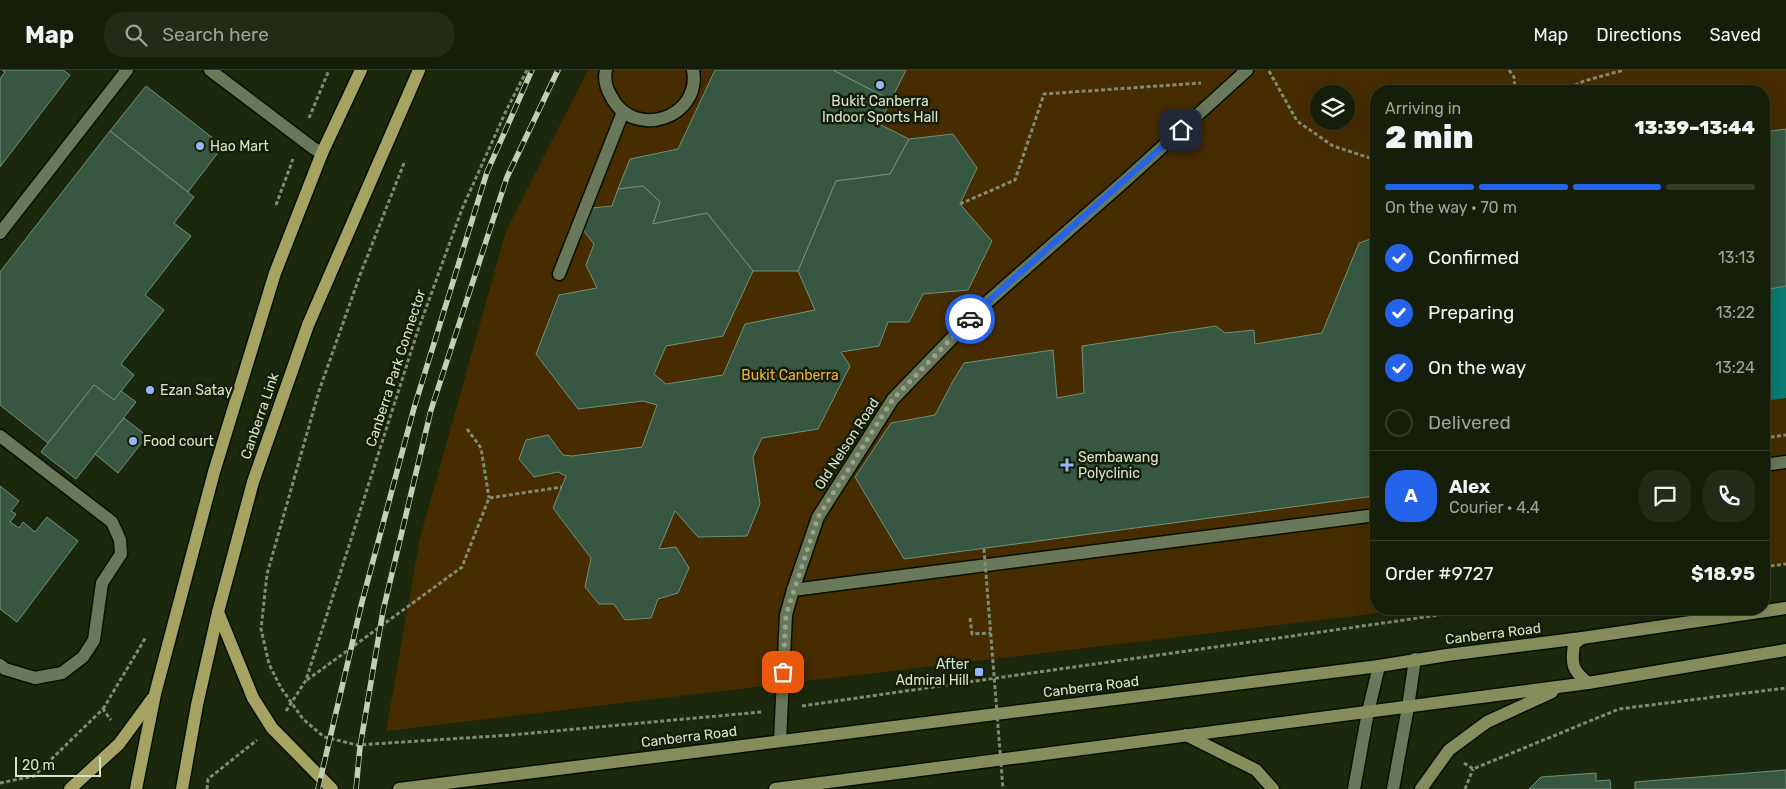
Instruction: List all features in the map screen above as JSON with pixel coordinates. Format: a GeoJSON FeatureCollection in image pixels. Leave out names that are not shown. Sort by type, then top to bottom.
{"type":"FeatureCollection","features":[{"type":"Feature","properties":{"kind":"main road","name":"Canberra Link"},"geometry":{"type":"LineString","coordinates":[[136,789],[155,694],[214,472],[260,320],[275,273],[322,153],[361,70]]}},
{"type":"Feature","properties":{"kind":"main road","name":"Canberra Link"},"geometry":{"type":"LineString","coordinates":[[182,789],[197,705],[218,612],[253,482],[308,325],[419,70]]}},
{"type":"Feature","properties":{"kind":"main road","name":"Canberra Road"},"geometry":{"type":"LineString","coordinates":[[1770,610],[1786,608]]}},
{"type":"Feature","properties":{"kind":"main road"},"geometry":{"type":"LineString","coordinates":[[218,612],[253,698],[272,728],[332,789]]}},
{"type":"Feature","properties":{"kind":"main road","name":"Canberra Road"},"geometry":{"type":"LineString","coordinates":[[399,789],[1379,666],[1738,615]]}},
{"type":"Feature","properties":{"kind":"main road"},"geometry":{"type":"LineString","coordinates":[[1582,638],[1574,644],[1572,659],[1576,673],[1588,683]]}},
{"type":"Feature","properties":{"kind":"main road"},"geometry":{"type":"LineString","coordinates":[[775,789],[1588,683],[1786,650]]}},
{"type":"Feature","properties":{"kind":"main road"},"geometry":{"type":"LineString","coordinates":[[1421,789],[1449,750],[1487,722],[1563,686]]}},
{"type":"Feature","properties":{"kind":"main road"},"geometry":{"type":"LineString","coordinates":[[70,789],[119,744],[155,694]]}},
{"type":"Feature","properties":{"kind":"main road"},"geometry":{"type":"LineString","coordinates":[[1186,735],[1256,770],[1273,789]]}},
{"type":"Feature","properties":{"kind":"street"},"geometry":{"type":"LineString","coordinates":[[0,233],[127,70]]}},
{"type":"Feature","properties":{"kind":"street"},"geometry":{"type":"LineString","coordinates":[[210,70],[306,144],[322,153]]}},
{"type":"Feature","properties":{"kind":"street"},"geometry":{"type":"LineString","coordinates":[[606,70],[607,89],[614,102],[623,112],[635,119],[650,121],[664,119],[676,112],[686,102],[693,88],[693,70]]}},
{"type":"Feature","properties":{"kind":"street","name":"Old Nelson Road"},"geometry":{"type":"LineString","coordinates":[[780,741],[786,615],[793,590],[818,517],[893,399],[984,305],[1247,70]]}},
{"type":"Feature","properties":{"kind":"street"},"geometry":{"type":"LineString","coordinates":[[559,274],[623,112]]}},
{"type":"Feature","properties":{"kind":"street"},"geometry":{"type":"LineString","coordinates":[[0,436],[112,522],[120,540],[121,554],[102,583],[94,640],[82,658],[62,673],[35,678],[5,669],[0,665]]}},
{"type":"Feature","properties":{"kind":"street"},"geometry":{"type":"LineString","coordinates":[[1770,464],[1786,462]]}},
{"type":"Feature","properties":{"kind":"street"},"geometry":{"type":"LineString","coordinates":[[793,590],[1370,516]]}},
{"type":"Feature","properties":{"kind":"street"},"geometry":{"type":"LineString","coordinates":[[1393,789],[1415,660]]}},
{"type":"Feature","properties":{"kind":"street"},"geometry":{"type":"LineString","coordinates":[[1354,789],[1368,712],[1379,666]]}},
{"type":"Feature","properties":{"kind":"path","name":"Canberra Park Connector"},"geometry":{"type":"LineString","coordinates":[[489,498],[462,567],[306,680],[417,333],[466,200],[506,111],[527,70]]}},
{"type":"Feature","properties":{"kind":"path"},"geometry":{"type":"LineString","coordinates":[[1268,70],[1298,121],[1332,146],[1370,158]]}},
{"type":"Feature","properties":{"kind":"path"},"geometry":{"type":"LineString","coordinates":[[1509,70],[1514,78],[1515,85]]}},
{"type":"Feature","properties":{"kind":"path"},"geometry":{"type":"LineString","coordinates":[[1576,85],[1624,70]]}},
{"type":"Feature","properties":{"kind":"path"},"geometry":{"type":"LineString","coordinates":[[960,204],[1015,180],[1044,94],[1235,81]]}},
{"type":"Feature","properties":{"kind":"path"},"geometry":{"type":"LineString","coordinates":[[407,156],[360,275],[319,390],[266,574],[261,629],[269,664],[281,688],[303,719],[324,737],[357,745],[511,735],[781,709],[1052,669],[1249,644],[1431,615]]}},
{"type":"Feature","properties":{"kind":"path"},"geometry":{"type":"LineString","coordinates":[[467,429],[481,448],[489,498],[562,487]]}},
{"type":"Feature","properties":{"kind":"path"},"geometry":{"type":"LineString","coordinates":[[1770,437],[1786,436]]}},
{"type":"Feature","properties":{"kind":"path"},"geometry":{"type":"LineString","coordinates":[[984,549],[1002,789]]}},
{"type":"Feature","properties":{"kind":"path"},"geometry":{"type":"LineString","coordinates":[[1770,566],[1786,564]]}},
{"type":"Feature","properties":{"kind":"path"},"geometry":{"type":"LineString","coordinates":[[970,618],[972,634],[991,633]]}},
{"type":"Feature","properties":{"kind":"path"},"geometry":{"type":"LineString","coordinates":[[1465,789],[1473,769],[1619,709],[1786,688]]}},
{"type":"Feature","properties":{"kind":"path"},"geometry":{"type":"LineString","coordinates":[[0,783],[34,776],[103,709],[111,718],[119,744]]}},
{"type":"Feature","properties":{"kind":"path"},"geometry":{"type":"LineString","coordinates":[[1449,750],[1473,769]]}},
{"type":"Feature","properties":{"kind":"green space","name":"Bukit Canberra"},"geometry":{"type":"Polygon","coordinates":[[[588,70],[1786,70],[1786,564],[1770,566],[1770,85],[1370,85],[1370,614],[386,731],[420,538],[506,231],[588,70]]]}},
{"type":"Feature","properties":{"kind":"water"},"geometry":{"type":"Polygon","coordinates":[[[1786,286],[1786,398],[1770,400],[1770,289],[1786,286]]]}},
{"type":"Feature","properties":{"kind":"building"},"geometry":{"type":"Polygon","coordinates":[[[2,70],[63,70],[70,75],[0,167],[0,79],[5,72],[2,70]]]}},
{"type":"Feature","properties":{"kind":"building"},"geometry":{"type":"Polygon","coordinates":[[[715,70],[833,70],[891,100],[879,124],[909,139],[890,174],[836,181],[798,271],[753,271],[707,213],[653,224],[660,202],[643,186],[618,189],[630,159],[678,149],[715,70]]]}},
{"type":"Feature","properties":{"kind":"building","name":"Bukit Canberra Indoor Sports Hall"},"geometry":{"type":"Polygon","coordinates":[[[833,70],[906,70],[891,100],[833,70]]]}},
{"type":"Feature","properties":{"kind":"building"},"geometry":{"type":"Polygon","coordinates":[[[146,86],[223,146],[188,192],[110,131],[146,86]]]}},
{"type":"Feature","properties":{"kind":"building"},"geometry":{"type":"Polygon","coordinates":[[[1786,129],[1786,286],[1770,289],[1770,131],[1786,129]]]}},
{"type":"Feature","properties":{"kind":"building"},"geometry":{"type":"Polygon","coordinates":[[[110,131],[194,197],[174,223],[191,236],[145,295],[164,310],[121,364],[134,375],[114,400],[94,385],[48,443],[0,405],[0,272],[110,131]]]}},
{"type":"Feature","properties":{"kind":"building"},"geometry":{"type":"Polygon","coordinates":[[[953,134],[977,168],[960,204],[992,241],[968,290],[923,294],[909,322],[888,322],[879,346],[841,352],[850,366],[818,429],[762,438],[753,457],[760,504],[747,536],[698,537],[675,511],[659,549],[676,547],[689,568],[678,593],[658,599],[651,618],[625,620],[614,604],[599,604],[585,587],[591,558],[553,508],[566,476],[558,472],[534,477],[519,459],[526,440],[548,435],[563,455],[572,456],[642,447],[657,405],[643,401],[578,409],[536,354],[559,295],[597,288],[586,265],[594,244],[583,230],[592,208],[612,206],[618,189],[643,186],[660,202],[653,224],[707,213],[753,271],[723,336],[666,346],[654,374],[666,384],[723,375],[745,324],[815,310],[798,271],[836,181],[890,174],[909,139],[953,134]]]}},
{"type":"Feature","properties":{"kind":"building"},"geometry":{"type":"Polygon","coordinates":[[[1370,239],[1370,497],[904,559],[855,477],[891,423],[935,415],[964,363],[1053,350],[1057,398],[1084,393],[1082,346],[1216,326],[1225,333],[1254,330],[1255,344],[1322,333],[1359,243],[1370,239]]]}},
{"type":"Feature","properties":{"kind":"building"},"geometry":{"type":"Polygon","coordinates":[[[94,385],[114,400],[121,391],[136,402],[76,479],[41,452],[94,385]]]}},
{"type":"Feature","properties":{"kind":"building"},"geometry":{"type":"Polygon","coordinates":[[[124,418],[147,436],[118,473],[95,454],[124,418]]]}},
{"type":"Feature","properties":{"kind":"building"},"geometry":{"type":"Polygon","coordinates":[[[0,486],[19,501],[11,511],[16,514],[10,522],[19,528],[23,522],[35,532],[47,517],[78,541],[17,622],[0,609],[0,486]]]}},
{"type":"Feature","properties":{"kind":"building"},"geometry":{"type":"Polygon","coordinates":[[[1786,770],[1786,789],[1635,789],[1635,782],[1786,770]]]}},
{"type":"Feature","properties":{"kind":"building"},"geometry":{"type":"Polygon","coordinates":[[[1596,773],[1596,781],[1610,780],[1611,789],[1529,789],[1541,777],[1596,773]]]}},
{"type":"Feature","properties":{"kind":"railway"},"geometry":{"type":"LineString","coordinates":[[318,789],[362,602],[414,408],[487,172],[532,70]]}},
{"type":"Feature","properties":{"kind":"railway"},"geometry":{"type":"LineString","coordinates":[[356,789],[360,747],[383,611],[431,410],[507,177],[558,70]]}},
{"type":"Feature","properties":{"kind":"way so far"},"geometry":{"type":"LineString","coordinates":[[783,672],[786,615],[818,517],[893,399],[970,319]]}},
{"type":"Feature","properties":{"kind":"place","name":"Bukit Canberra Indoor Sports Hall"},"geometry":{"type":"Point","coordinates":[880,85]}},
{"type":"Feature","properties":{"kind":"place","name":"Hao Mart"},"geometry":{"type":"Point","coordinates":[200,146]}},
{"type":"Feature","properties":{"kind":"place","name":"Ezan Satay"},"geometry":{"type":"Point","coordinates":[150,390]}},
{"type":"Feature","properties":{"kind":"place","name":"Food court"},"geometry":{"type":"Point","coordinates":[133,441]}},
{"type":"Feature","properties":{"kind":"place","name":"Sembawang Polyclinic"},"geometry":{"type":"Point","coordinates":[1067,465]}},
{"type":"Feature","properties":{"kind":"place","name":"After Admiral Hill"},"geometry":{"type":"Point","coordinates":[979,672]}},
{"type":"Feature","properties":{"kind":"route"},"geometry":{"type":"LineString","coordinates":[[970,319],[1181,130]]}}]}
